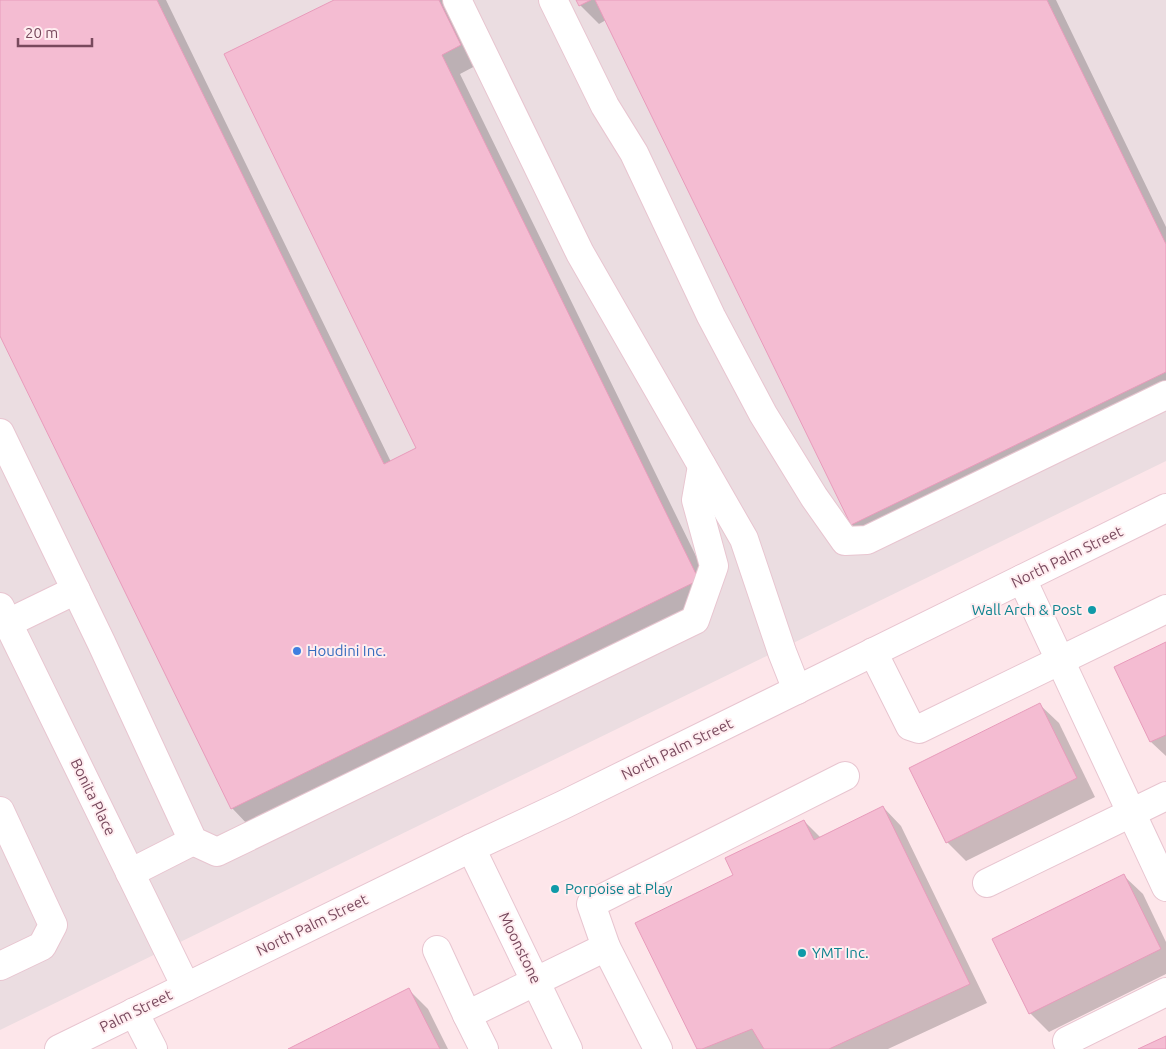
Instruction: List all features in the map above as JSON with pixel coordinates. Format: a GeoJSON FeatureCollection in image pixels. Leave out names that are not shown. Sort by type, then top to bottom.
{"type":"FeatureCollection","features":[{"type":"Feature","properties":{"kind":"street"},"geometry":{"type":"LineString","coordinates":[[457,0],[580,253],[744,539],[782,652],[797,690]]}},
{"type":"Feature","properties":{"kind":"street"},"geometry":{"type":"LineString","coordinates":[[553,0],[605,106],[634,153],[711,316],[763,414],[844,542],[867,540],[1166,395]]}},
{"type":"Feature","properties":{"kind":"street"},"geometry":{"type":"LineString","coordinates":[[0,433],[76,590],[193,841],[217,852],[695,620],[714,566],[696,500],[702,466]]}},
{"type":"Feature","properties":{"kind":"street","name":"North Palm Street"},"geometry":{"type":"LineString","coordinates":[[186,987],[563,805],[1166,508]]}},
{"type":"Feature","properties":{"kind":"street"},"geometry":{"type":"LineString","coordinates":[[1022,579],[1166,887]]}},
{"type":"Feature","properties":{"kind":"street"},"geometry":{"type":"LineString","coordinates":[[4,615],[76,590]]}},
{"type":"Feature","properties":{"kind":"street"},"geometry":{"type":"LineString","coordinates":[[873,652],[910,726],[919,729],[1166,608]]}},
{"type":"Feature","properties":{"kind":"street","name":"Bonita Place"},"geometry":{"type":"LineString","coordinates":[[4,615],[186,987]]}},
{"type":"Feature","properties":{"kind":"street"},"geometry":{"type":"LineString","coordinates":[[658,1049],[606,947],[590,904],[845,776]]}},
{"type":"Feature","properties":{"kind":"street"},"geometry":{"type":"LineString","coordinates":[[987,883],[1166,796]]}},
{"type":"Feature","properties":{"kind":"street"},"geometry":{"type":"LineString","coordinates":[[0,811],[53,925],[42,946],[0,966]]}},
{"type":"Feature","properties":{"kind":"street"},"geometry":{"type":"LineString","coordinates":[[130,873],[193,841]]}},
{"type":"Feature","properties":{"kind":"street","name":"Moonstone"},"geometry":{"type":"LineString","coordinates":[[471,848],[568,1049]]}},
{"type":"Feature","properties":{"kind":"street"},"geometry":{"type":"LineString","coordinates":[[468,1015],[606,947]]}},
{"type":"Feature","properties":{"kind":"street"},"geometry":{"type":"LineString","coordinates":[[437,950],[484,1049]]}},
{"type":"Feature","properties":{"kind":"street","name":"Palm Street"},"geometry":{"type":"LineString","coordinates":[[59,1049],[186,987]]}},
{"type":"Feature","properties":{"kind":"street"},"geometry":{"type":"LineString","coordinates":[[1067,1041],[1166,992]]}},
{"type":"Feature","properties":{"kind":"street"},"geometry":{"type":"LineString","coordinates":[[134,1012],[153,1049]]}},
{"type":"Feature","properties":{"kind":"shaded area"},"geometry":{"type":"Polygon","coordinates":[[[0,0],[1166,0],[1166,461],[0,1030],[0,0]]]}},
{"type":"Feature","properties":{"kind":"building"},"geometry":{"type":"Polygon","coordinates":[[[0,0],[157,0],[384,464],[416,448],[224,54],[334,0],[439,0],[461,45],[442,55],[699,580],[231,809],[0,336],[0,0]]]}},
{"type":"Feature","properties":{"kind":"building"},"geometry":{"type":"Polygon","coordinates":[[[576,0],[591,0],[579,6],[576,0]]]}},
{"type":"Feature","properties":{"kind":"building"},"geometry":{"type":"Polygon","coordinates":[[[595,0],[1047,0],[1166,244],[1166,372],[851,525],[595,0]]]}},
{"type":"Feature","properties":{"kind":"building"},"geometry":{"type":"Polygon","coordinates":[[[1166,642],[1166,735],[1150,742],[1114,667],[1166,642]]]}},
{"type":"Feature","properties":{"kind":"building"},"geometry":{"type":"Polygon","coordinates":[[[1040,703],[1077,778],[946,843],[909,768],[1040,703]]]}},
{"type":"Feature","properties":{"kind":"building","name":"YMT Inc."},"geometry":{"type":"Polygon","coordinates":[[[883,806],[970,984],[829,1049],[764,1049],[752,1029],[702,1049],[697,1049],[635,923],[733,875],[725,858],[804,820],[814,840],[883,806]]]}},
{"type":"Feature","properties":{"kind":"building"},"geometry":{"type":"Polygon","coordinates":[[[1124,874],[1161,949],[1029,1014],[992,939],[1124,874]]]}},
{"type":"Feature","properties":{"kind":"building"},"geometry":{"type":"Polygon","coordinates":[[[409,988],[440,1049],[288,1049],[409,988]]]}},
{"type":"Feature","properties":{"kind":"building"},"geometry":{"type":"Polygon","coordinates":[[[1166,1036],[1166,1049],[1138,1049],[1166,1036]]]}},
{"type":"Feature","properties":{"kind":"place","name":"Wall Arch & Post"},"geometry":{"type":"Point","coordinates":[1092,610]}},
{"type":"Feature","properties":{"kind":"place","name":"Houdini Inc."},"geometry":{"type":"Point","coordinates":[297,651]}},
{"type":"Feature","properties":{"kind":"place","name":"Porpoise at Play"},"geometry":{"type":"Point","coordinates":[555,889]}},
{"type":"Feature","properties":{"kind":"place","name":"YMT Inc."},"geometry":{"type":"Point","coordinates":[802,953]}}]}
